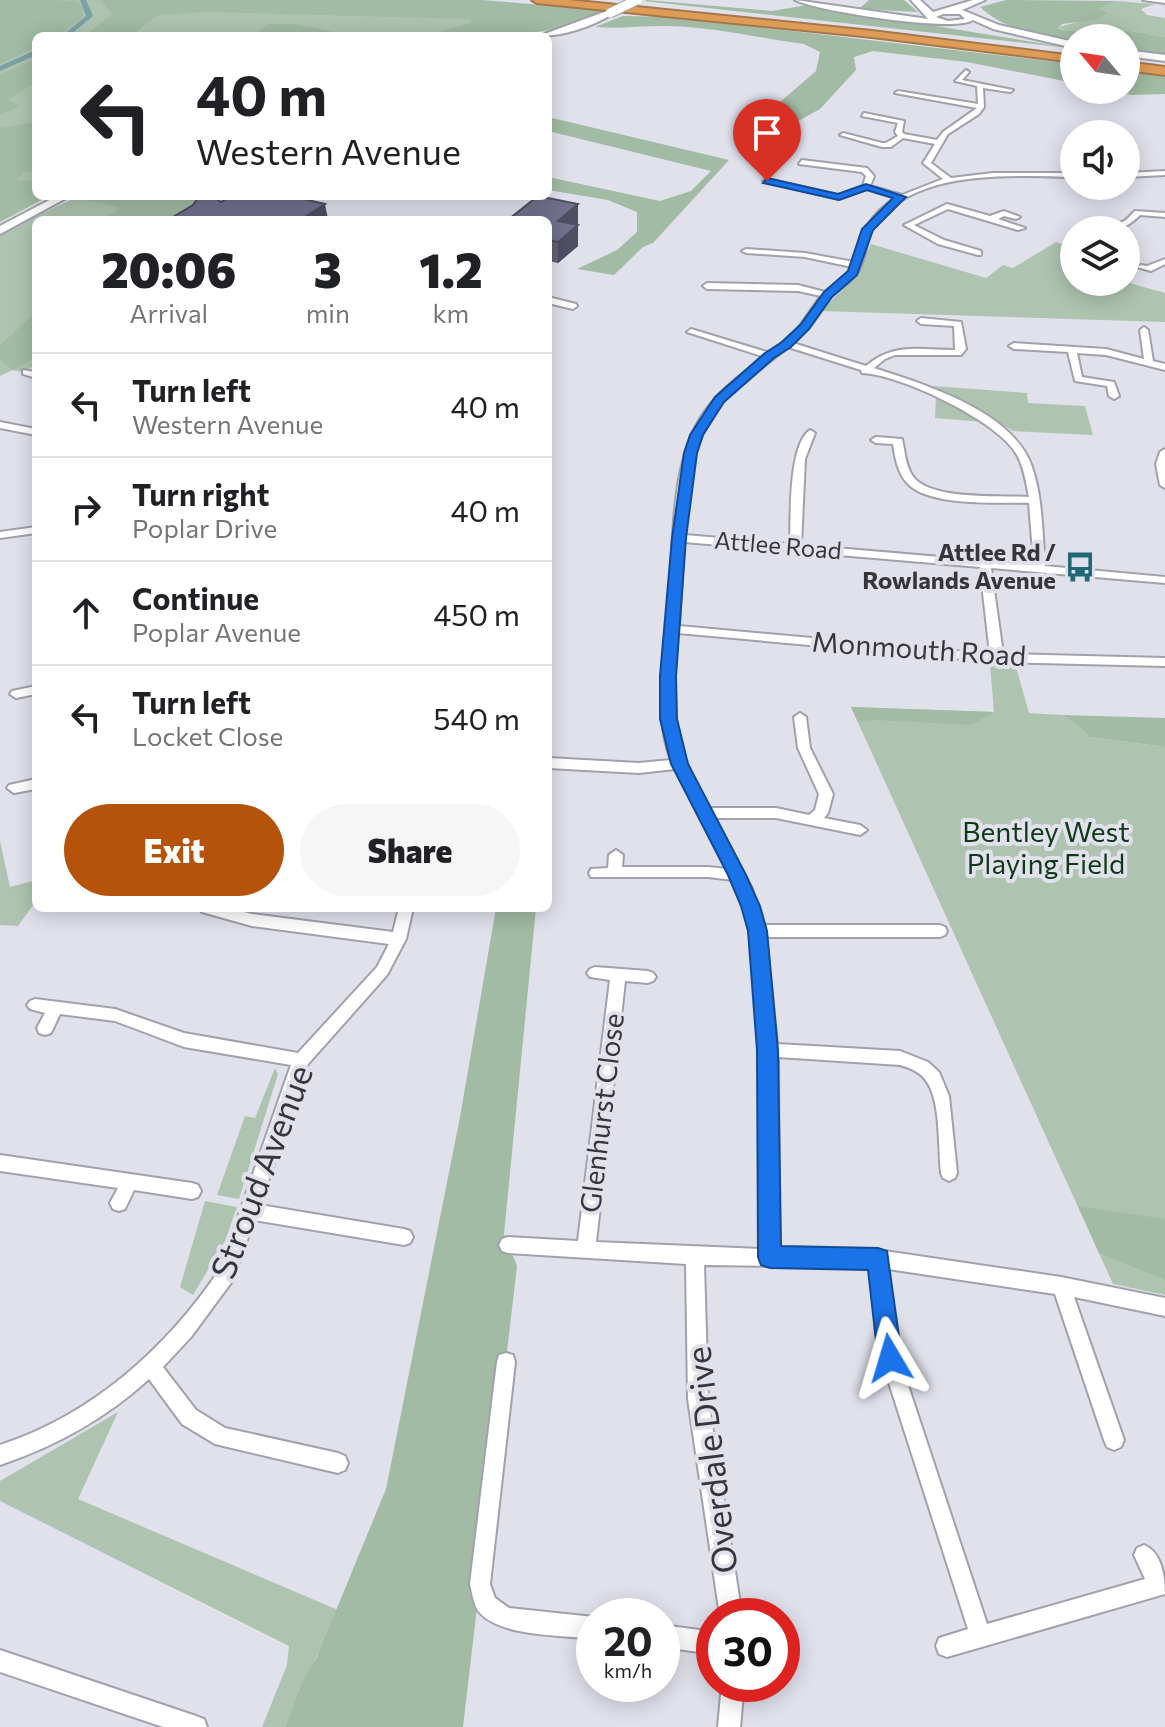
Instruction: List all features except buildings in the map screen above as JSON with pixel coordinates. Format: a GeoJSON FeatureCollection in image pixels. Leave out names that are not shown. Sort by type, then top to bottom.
{"type":"FeatureCollection","features":[{"type":"Feature","properties":{"kind":"highway"},"geometry":{"type":"LineString","coordinates":[[537,0],[1060,54]]}},
{"type":"Feature","properties":{"kind":"highway"},"geometry":{"type":"LineString","coordinates":[[594,0],[1060,54]]}},
{"type":"Feature","properties":{"kind":"highway"},"geometry":{"type":"LineString","coordinates":[[1140,65],[1165,68]]}},
{"type":"Feature","properties":{"kind":"street"},"geometry":{"type":"LineString","coordinates":[[552,34],[578,27],[637,0]]}},
{"type":"Feature","properties":{"kind":"street"},"geometry":{"type":"LineString","coordinates":[[799,0],[889,16],[996,27],[1060,42]]}},
{"type":"Feature","properties":{"kind":"street"},"geometry":{"type":"LineString","coordinates":[[967,12],[981,0]]}},
{"type":"Feature","properties":{"kind":"street"},"geometry":{"type":"LineString","coordinates":[[1147,0],[1163,0]]}},
{"type":"Feature","properties":{"kind":"street"},"geometry":{"type":"LineString","coordinates":[[917,2],[931,14],[933,20],[946,23]]}},
{"type":"Feature","properties":{"kind":"street"},"geometry":{"type":"LineString","coordinates":[[917,2],[947,11]]}},
{"type":"Feature","properties":{"kind":"street"},"geometry":{"type":"LineString","coordinates":[[889,16],[967,12],[996,27]]}},
{"type":"Feature","properties":{"kind":"street"},"geometry":{"type":"LineString","coordinates":[[960,24],[971,20],[967,12]]}},
{"type":"Feature","properties":{"kind":"street"},"geometry":{"type":"LineString","coordinates":[[1140,55],[1165,58]]}},
{"type":"Feature","properties":{"kind":"street"},"geometry":{"type":"LineString","coordinates":[[966,72],[958,81],[1010,90]]}},
{"type":"Feature","properties":{"kind":"street"},"geometry":{"type":"LineString","coordinates":[[950,181],[927,163],[945,133],[972,118],[981,107],[980,85]]}},
{"type":"Feature","properties":{"kind":"street"},"geometry":{"type":"LineString","coordinates":[[898,93],[981,107]]}},
{"type":"Feature","properties":{"kind":"street"},"geometry":{"type":"LineString","coordinates":[[864,115],[902,122],[898,132],[902,136],[938,142]]}},
{"type":"Feature","properties":{"kind":"street"},"geometry":{"type":"LineString","coordinates":[[843,135],[882,145],[888,145],[902,136]]}},
{"type":"Feature","properties":{"kind":"street"},"geometry":{"type":"LineString","coordinates":[[802,162],[868,172],[866,187]]}},
{"type":"Feature","properties":{"kind":"street"},"geometry":{"type":"LineString","coordinates":[[1140,174],[1165,173]]}},
{"type":"Feature","properties":{"kind":"street"},"geometry":{"type":"LineString","coordinates":[[770,1257],[768,1050],[757,931],[751,906],[737,875],[679,764],[669,719],[668,676],[679,538],[690,453],[703,421],[728,391],[769,355],[787,344],[828,295],[845,281],[857,265],[868,229],[901,197],[950,181],[1019,174],[1060,175]]}},
{"type":"Feature","properties":{"kind":"street"},"geometry":{"type":"LineString","coordinates":[[767,181],[839,197],[866,187],[901,197]]}},
{"type":"Feature","properties":{"kind":"street"},"geometry":{"type":"LineString","coordinates":[[0,231],[58,200]]}},
{"type":"Feature","properties":{"kind":"street"},"geometry":{"type":"LineString","coordinates":[[908,225],[947,206],[1021,228]]}},
{"type":"Feature","properties":{"kind":"street"},"geometry":{"type":"LineString","coordinates":[[990,219],[1004,213],[1016,217]]}},
{"type":"Feature","properties":{"kind":"street"},"geometry":{"type":"LineString","coordinates":[[1135,216],[1138,213],[1165,215]]}},
{"type":"Feature","properties":{"kind":"street"},"geometry":{"type":"LineString","coordinates":[[875,220],[886,221]]}},
{"type":"Feature","properties":{"kind":"street"},"geometry":{"type":"LineString","coordinates":[[898,222],[941,242],[978,253]]}},
{"type":"Feature","properties":{"kind":"street"},"geometry":{"type":"LineString","coordinates":[[746,251],[805,255],[857,265]]}},
{"type":"Feature","properties":{"kind":"street"},"geometry":{"type":"LineString","coordinates":[[1141,267],[1148,269],[1165,261]]}},
{"type":"Feature","properties":{"kind":"street"},"geometry":{"type":"LineString","coordinates":[[707,286],[798,288],[828,295]]}},
{"type":"Feature","properties":{"kind":"street"},"geometry":{"type":"LineString","coordinates":[[552,299],[573,306]]}},
{"type":"Feature","properties":{"kind":"street"},"geometry":{"type":"LineString","coordinates":[[865,371],[887,353],[958,353],[961,349],[958,324],[921,321]]}},
{"type":"Feature","properties":{"kind":"street"},"geometry":{"type":"LineString","coordinates":[[1144,330],[1149,362]]}},
{"type":"Feature","properties":{"kind":"street"},"geometry":{"type":"LineString","coordinates":[[691,332],[769,355]]}},
{"type":"Feature","properties":{"kind":"street"},"geometry":{"type":"LineString","coordinates":[[787,344],[947,398],[978,413],[1000,430],[1021,452],[1027,466],[1040,569]]}},
{"type":"Feature","properties":{"kind":"street"},"geometry":{"type":"LineString","coordinates":[[1014,346],[1106,352],[1165,367]]}},
{"type":"Feature","properties":{"kind":"street"},"geometry":{"type":"LineString","coordinates":[[1072,350],[1078,379],[1111,384],[1114,396]]}},
{"type":"Feature","properties":{"kind":"street"},"geometry":{"type":"LineString","coordinates":[[2,429],[32,432]]}},
{"type":"Feature","properties":{"kind":"street"},"geometry":{"type":"LineString","coordinates":[[795,547],[800,459],[810,433]]}},
{"type":"Feature","properties":{"kind":"street"},"geometry":{"type":"LineString","coordinates":[[876,440],[898,441],[899,457],[910,479],[925,490],[1032,500]]}},
{"type":"Feature","properties":{"kind":"street"},"geometry":{"type":"LineString","coordinates":[[1165,452],[1161,464],[1165,485]]}},
{"type":"Feature","properties":{"kind":"street"},"geometry":{"type":"LineString","coordinates":[[0,535],[32,531]]}},
{"type":"Feature","properties":{"kind":"street","name":"Attlee Road"},"geometry":{"type":"LineString","coordinates":[[679,538],[1165,580]]}},
{"type":"Feature","properties":{"kind":"street"},"geometry":{"type":"LineString","coordinates":[[985,565],[997,658]]}},
{"type":"Feature","properties":{"kind":"street","name":"Monmouth Road"},"geometry":{"type":"LineString","coordinates":[[673,629],[997,658],[1165,662]]}},
{"type":"Feature","properties":{"kind":"street"},"geometry":{"type":"LineString","coordinates":[[16,694],[32,691]]}},
{"type":"Feature","properties":{"kind":"street"},"geometry":{"type":"LineString","coordinates":[[800,717],[804,748],[826,794],[821,813],[814,818]]}},
{"type":"Feature","properties":{"kind":"street"},"geometry":{"type":"LineString","coordinates":[[552,763],[639,768],[679,764]]}},
{"type":"Feature","properties":{"kind":"street"},"geometry":{"type":"LineString","coordinates":[[14,788],[32,780]]}},
{"type":"Feature","properties":{"kind":"street"},"geometry":{"type":"LineString","coordinates":[[707,813],[747,811],[814,818],[860,830]]}},
{"type":"Feature","properties":{"kind":"street"},"geometry":{"type":"LineString","coordinates":[[615,872],[616,855]]}},
{"type":"Feature","properties":{"kind":"street"},"geometry":{"type":"LineString","coordinates":[[596,873],[708,872],[737,875]]}},
{"type":"Feature","properties":{"kind":"street"},"geometry":{"type":"LineString","coordinates":[[222,912],[252,920],[399,939]]}},
{"type":"Feature","properties":{"kind":"street","name":"Stroud Avenue"},"geometry":{"type":"LineString","coordinates":[[0,1455],[17,1451],[80,1420],[151,1366],[215,1294],[227,1274],[301,1060],[382,971],[399,939],[405,912]]}},
{"type":"Feature","properties":{"kind":"street"},"geometry":{"type":"LineString","coordinates":[[757,931],[932,936]]}},
{"type":"Feature","properties":{"kind":"street","name":"Glenhurst Close"},"geometry":{"type":"LineString","coordinates":[[595,973],[648,977]]}},
{"type":"Feature","properties":{"kind":"street","name":"Glenhurst Close"},"geometry":{"type":"LineString","coordinates":[[586,1251],[618,975]]}},
{"type":"Feature","properties":{"kind":"street"},"geometry":{"type":"LineString","coordinates":[[35,1005],[115,1015],[184,1040],[301,1060]]}},
{"type":"Feature","properties":{"kind":"street"},"geometry":{"type":"LineString","coordinates":[[45,1028],[55,1008]]}},
{"type":"Feature","properties":{"kind":"street"},"geometry":{"type":"LineString","coordinates":[[768,1050],[900,1058],[925,1069],[939,1087],[949,1173]]}},
{"type":"Feature","properties":{"kind":"street"},"geometry":{"type":"LineString","coordinates":[[0,1163],[192,1191]]}},
{"type":"Feature","properties":{"kind":"street"},"geometry":{"type":"LineString","coordinates":[[119,1203],[130,1181]]}},
{"type":"Feature","properties":{"kind":"street"},"geometry":{"type":"LineString","coordinates":[[250,1211],[404,1237]]}},
{"type":"Feature","properties":{"kind":"street"},"geometry":{"type":"LineString","coordinates":[[508,1245],[695,1256],[878,1259],[1061,1286],[1165,1307]]}},
{"type":"Feature","properties":{"kind":"street","name":"Overdale Drive"},"geometry":{"type":"LineString","coordinates":[[695,1256],[698,1399],[728,1598]]}},
{"type":"Feature","properties":{"kind":"street"},"geometry":{"type":"LineString","coordinates":[[878,1259],[890,1358],[980,1635]]}},
{"type":"Feature","properties":{"kind":"street"},"geometry":{"type":"LineString","coordinates":[[1061,1286],[1114,1440]]}},
{"type":"Feature","properties":{"kind":"street"},"geometry":{"type":"LineString","coordinates":[[506,1362],[480,1584],[486,1605],[505,1618],[576,1626]]}},
{"type":"Feature","properties":{"kind":"street"},"geometry":{"type":"LineString","coordinates":[[151,1366],[189,1417],[222,1437],[338,1463]]}},
{"type":"Feature","properties":{"kind":"street"},"geometry":{"type":"LineString","coordinates":[[947,1646],[1162,1585],[1144,1555]]}},
{"type":"Feature","properties":{"kind":"street"},"geometry":{"type":"LineString","coordinates":[[0,1661],[196,1727]]}},
{"type":"Feature","properties":{"kind":"street"},"geometry":{"type":"LineString","coordinates":[[729,1727],[731,1702]]}},
{"type":"Feature","properties":{"kind":"green space"},"geometry":{"type":"Polygon","coordinates":[[[0,0],[481,0],[523,32],[32,32],[32,200],[41,200],[0,222],[0,0]]]}},
{"type":"Feature","properties":{"kind":"green space"},"geometry":{"type":"Polygon","coordinates":[[[0,0],[74,0],[82,6],[83,18],[62,32],[32,32],[32,49],[0,64],[0,0]]]}},
{"type":"Feature","properties":{"kind":"green space"},"geometry":{"type":"Polygon","coordinates":[[[100,0],[481,0],[607,10],[539,32],[439,32],[470,23],[471,19],[209,12],[158,15],[136,32],[89,32],[112,14],[100,0]]]}},
{"type":"Feature","properties":{"kind":"green space"},"geometry":{"type":"Polygon","coordinates":[[[869,0],[904,0],[918,12],[859,9],[869,0]]]}},
{"type":"Feature","properties":{"kind":"green space"},"geometry":{"type":"Polygon","coordinates":[[[1006,0],[1116,1],[1100,9],[1108,14],[1095,20],[1060,24],[1060,39],[1012,27],[980,7],[1006,0]]]}},
{"type":"Feature","properties":{"kind":"green space"},"geometry":{"type":"Polygon","coordinates":[[[644,1],[772,11],[807,5],[1060,47],[644,1]]]}},
{"type":"Feature","properties":{"kind":"green space"},"geometry":{"type":"Polygon","coordinates":[[[1116,1],[1155,4],[1141,9],[1147,15],[1165,18],[1165,37],[1140,33],[1140,24],[1070,24],[1107,15],[1100,9],[1116,1]]]}},
{"type":"Feature","properties":{"kind":"green space"},"geometry":{"type":"Polygon","coordinates":[[[623,16],[672,17],[1060,62],[1060,80],[967,62],[873,51],[854,57],[856,70],[820,109],[785,128],[758,121],[816,71],[820,52],[804,44],[698,28],[595,27],[623,16]]]}},
{"type":"Feature","properties":{"kind":"green space"},"geometry":{"type":"Polygon","coordinates":[[[269,24],[294,24],[335,32],[258,32],[269,24]]]}},
{"type":"Feature","properties":{"kind":"green space"},"geometry":{"type":"Polygon","coordinates":[[[1140,33],[1165,37],[1165,55],[1140,52],[1140,33]]]}},
{"type":"Feature","properties":{"kind":"green space"},"geometry":{"type":"Polygon","coordinates":[[[32,61],[32,84],[8,100],[20,106],[0,115],[0,75],[32,61]]]}},
{"type":"Feature","properties":{"kind":"green space"},"geometry":{"type":"Polygon","coordinates":[[[1140,73],[1165,76],[1165,94],[1140,95],[1140,73]]]}},
{"type":"Feature","properties":{"kind":"green space"},"geometry":{"type":"Polygon","coordinates":[[[552,118],[729,160],[653,243],[643,247],[614,275],[577,269],[617,250],[637,232],[637,212],[608,200],[552,191],[552,178],[660,201],[691,191],[711,171],[552,132],[552,118]]]}},
{"type":"Feature","properties":{"kind":"green space"},"geometry":{"type":"Polygon","coordinates":[[[32,123],[32,171],[24,172],[17,180],[32,181],[32,200],[41,200],[0,222],[0,128],[32,123]]]}},
{"type":"Feature","properties":{"kind":"green space"},"geometry":{"type":"Polygon","coordinates":[[[71,200],[121,208],[108,216],[36,216],[71,200]]]}},
{"type":"Feature","properties":{"kind":"green space"},"geometry":{"type":"Polygon","coordinates":[[[84,200],[196,200],[207,203],[184,216],[108,216],[120,208],[84,200]]]}},
{"type":"Feature","properties":{"kind":"green space"},"geometry":{"type":"Polygon","coordinates":[[[32,218],[32,367],[0,376],[0,233],[32,218]]]}},
{"type":"Feature","properties":{"kind":"green space"},"geometry":{"type":"Polygon","coordinates":[[[1056,242],[1060,243],[1060,296],[1140,296],[1140,286],[1165,293],[1165,322],[821,311],[855,277],[871,244],[986,278],[1003,265],[1013,268],[1056,242]]]}},
{"type":"Feature","properties":{"kind":"green space"},"geometry":{"type":"Polygon","coordinates":[[[32,316],[32,359],[13,370],[0,360],[0,345],[32,316]]]}},
{"type":"Feature","properties":{"kind":"green space"},"geometry":{"type":"Polygon","coordinates":[[[933,386],[1027,393],[1028,403],[1085,406],[1093,435],[1013,431],[933,386]]]}},
{"type":"Feature","properties":{"kind":"green space"},"geometry":{"type":"Polygon","coordinates":[[[936,398],[978,420],[984,422],[935,418],[936,398]]]}},
{"type":"Feature","properties":{"kind":"green space","name":"Bentley West Playing Field"},"geometry":{"type":"Polygon","coordinates":[[[990,664],[1016,667],[1029,713],[1063,715],[1091,737],[1165,747],[1165,1295],[1113,1284],[851,707],[994,712],[990,664]]]}},
{"type":"Feature","properties":{"kind":"green space"},"geometry":{"type":"Polygon","coordinates":[[[851,707],[994,712],[971,725],[877,720],[858,722],[851,707]]]}},
{"type":"Feature","properties":{"kind":"green space"},"geometry":{"type":"Polygon","coordinates":[[[1063,715],[1165,718],[1165,747],[1091,737],[1063,715]]]}},
{"type":"Feature","properties":{"kind":"green space"},"geometry":{"type":"Polygon","coordinates":[[[0,841],[10,887],[32,881],[32,907],[18,926],[0,925],[0,841]]]}},
{"type":"Feature","properties":{"kind":"green space"},"geometry":{"type":"Polygon","coordinates":[[[495,912],[536,912],[504,1234],[517,1266],[463,1727],[285,1727],[386,1489],[460,1117],[495,912]]]}},
{"type":"Feature","properties":{"kind":"green space"},"geometry":{"type":"Polygon","coordinates":[[[275,1068],[278,1074],[239,1199],[217,1195],[245,1116],[255,1118],[275,1068]]]}},
{"type":"Feature","properties":{"kind":"green space"},"geometry":{"type":"Polygon","coordinates":[[[205,1201],[237,1207],[225,1241],[193,1295],[180,1287],[205,1201]]]}},
{"type":"Feature","properties":{"kind":"green space"},"geometry":{"type":"Polygon","coordinates":[[[1078,1206],[1165,1219],[1165,1280],[1099,1253],[1078,1206]]]}},
{"type":"Feature","properties":{"kind":"green space"},"geometry":{"type":"Polygon","coordinates":[[[118,1412],[78,1499],[338,1610],[285,1727],[262,1727],[287,1665],[289,1646],[0,1501],[0,1481],[118,1412]]]}},
{"type":"Feature","properties":{"kind":"waterway"},"geometry":{"type":"LineString","coordinates":[[70,32],[90,16],[83,0]]}},
{"type":"Feature","properties":{"kind":"waterway"},"geometry":{"type":"LineString","coordinates":[[0,69],[32,54]]}},
{"type":"Feature","properties":{"kind":"place","name":"Attlee Rd / Rowlands Avenue"},"geometry":{"type":"Point","coordinates":[1080,567]}},
{"type":"Feature","properties":{"kind":"route"},"geometry":{"type":"LineString","coordinates":[[767,181],[839,197],[858,188],[872,187],[901,197],[887,207],[868,229],[853,273],[828,295],[787,344],[737,382],[703,421],[690,453],[679,538],[668,676],[669,719],[679,764],[737,875],[751,906],[757,931],[762,959],[768,1050],[770,1257],[878,1259],[890,1358]]}}]}
